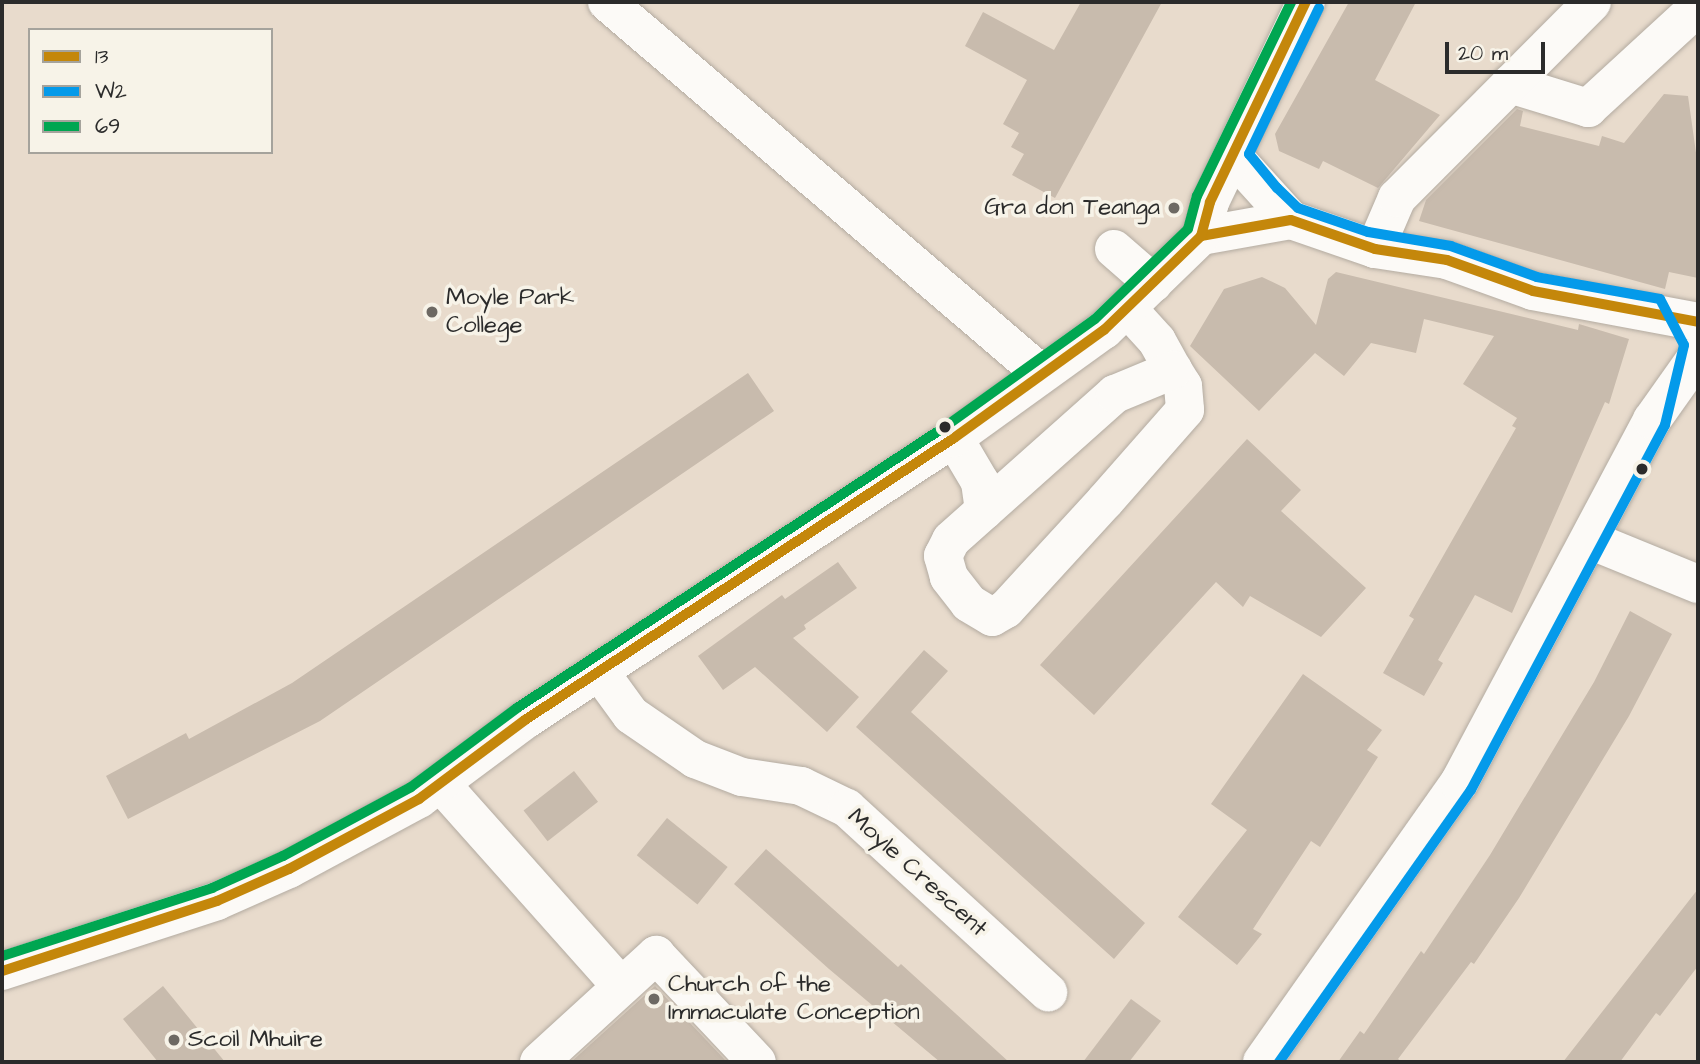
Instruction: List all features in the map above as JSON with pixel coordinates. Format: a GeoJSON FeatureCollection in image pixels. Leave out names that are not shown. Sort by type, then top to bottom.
{"type":"FeatureCollection","features":[{"type":"Feature","properties":{"kind":"street"},"geometry":{"type":"LineString","coordinates":[[607,2],[1042,374]]}},
{"type":"Feature","properties":{"kind":"street"},"geometry":{"type":"LineString","coordinates":[[2,971],[218,901],[289,869],[441,784],[525,720],[954,438],[1042,374],[1141,297],[1201,236],[1210,202],[1306,2]]}},
{"type":"Feature","properties":{"kind":"street"},"geometry":{"type":"LineString","coordinates":[[1375,249],[1397,198],[1592,2]]}},
{"type":"Feature","properties":{"kind":"street"},"geometry":{"type":"LineString","coordinates":[[1510,84],[1588,108],[1698,8]]}},
{"type":"Feature","properties":{"kind":"street"},"geometry":{"type":"LineString","coordinates":[[1233,156],[1252,182],[1291,220],[1375,249],[1447,260],[1533,291],[1698,322]]}},
{"type":"Feature","properties":{"kind":"street"},"geometry":{"type":"LineString","coordinates":[[1201,236],[1291,220]]}},
{"type":"Feature","properties":{"kind":"street"},"geometry":{"type":"LineString","coordinates":[[1114,249],[1141,297],[1157,341],[1183,386],[1185,410],[1006,610],[992,617],[969,603],[949,577],[943,556],[968,522],[984,511],[1115,394],[1173,370]]}},
{"type":"Feature","properties":{"kind":"street"},"geometry":{"type":"LineString","coordinates":[[1653,420],[1670,344],[1655,312]]}},
{"type":"Feature","properties":{"kind":"street"},"geometry":{"type":"LineString","coordinates":[[1262,1062],[1459,783],[1653,420],[1698,355]]}},
{"type":"Feature","properties":{"kind":"street"},"geometry":{"type":"LineString","coordinates":[[954,438],[980,482],[984,511]]}},
{"type":"Feature","properties":{"kind":"street"},"geometry":{"type":"LineString","coordinates":[[1590,540],[1698,584]]}},
{"type":"Feature","properties":{"kind":"street","name":"Moyle Crescent"},"geometry":{"type":"LineString","coordinates":[[600,671],[631,715],[695,759],[742,777],[801,786],[847,808],[1048,992]]}},
{"type":"Feature","properties":{"kind":"street"},"geometry":{"type":"LineString","coordinates":[[441,784],[621,986]]}},
{"type":"Feature","properties":{"kind":"street"},"geometry":{"type":"LineString","coordinates":[[538,1062],[656,955],[757,1062]]}},
{"type":"Feature","properties":{"kind":"building"},"geometry":{"type":"Polygon","coordinates":[[[1081,2],[1162,2],[1055,198],[1012,175],[1024,154],[1011,147],[1019,133],[1003,124],[1027,80],[965,46],[983,12],[1054,50],[1081,2]]]}},
{"type":"Feature","properties":{"kind":"building"},"geometry":{"type":"Polygon","coordinates":[[[1349,2],[1416,2],[1375,80],[1440,115],[1378,188],[1323,161],[1319,169],[1279,151],[1275,134],[1349,2]]]}},
{"type":"Feature","properties":{"kind":"building"},"geometry":{"type":"Polygon","coordinates":[[[1664,94],[1688,96],[1698,167],[1698,278],[1669,272],[1665,289],[1419,221],[1426,200],[1517,109],[1523,111],[1520,126],[1599,146],[1602,136],[1624,143],[1664,94]]]}},
{"type":"Feature","properties":{"kind":"building"},"geometry":{"type":"Polygon","coordinates":[[[1336,272],[1578,330],[1579,324],[1629,339],[1609,404],[1605,402],[1512,613],[1475,595],[1438,660],[1443,663],[1424,696],[1383,673],[1414,619],[1409,616],[1516,428],[1512,426],[1517,418],[1463,384],[1494,336],[1424,319],[1416,353],[1371,343],[1344,376],[1315,353],[1259,411],[1190,346],[1224,289],[1262,277],[1285,288],[1316,325],[1328,279],[1336,272]]]}},
{"type":"Feature","properties":{"kind":"building"},"geometry":{"type":"Polygon","coordinates":[[[748,373],[774,411],[320,721],[128,819],[106,776],[186,733],[189,739],[292,683],[748,373]]]}},
{"type":"Feature","properties":{"kind":"building"},"geometry":{"type":"Polygon","coordinates":[[[1247,439],[1301,490],[1281,511],[1366,588],[1321,637],[1250,596],[1243,607],[1216,582],[1094,715],[1040,665],[1247,439]]]}},
{"type":"Feature","properties":{"kind":"building"},"geometry":{"type":"Polygon","coordinates":[[[838,562],[857,588],[804,625],[806,629],[793,638],[859,697],[827,732],[755,667],[723,690],[698,656],[782,595],[785,599],[838,562]]]}},
{"type":"Feature","properties":{"kind":"building"},"geometry":{"type":"Polygon","coordinates":[[[1630,611],[1672,634],[1629,716],[1519,898],[1474,964],[1471,962],[1398,1059],[1402,1062],[1338,1062],[1360,1031],[1364,1034],[1421,951],[1424,954],[1490,855],[1594,682],[1630,611]]]}},
{"type":"Feature","properties":{"kind":"building"},"geometry":{"type":"Polygon","coordinates":[[[924,650],[948,671],[911,712],[1145,923],[1114,959],[856,727],[924,650]]]}},
{"type":"Feature","properties":{"kind":"building"},"geometry":{"type":"Polygon","coordinates":[[[1303,674],[1382,730],[1367,750],[1378,757],[1320,847],[1311,841],[1253,929],[1262,934],[1237,965],[1178,917],[1247,830],[1211,804],[1303,674]]]}},
{"type":"Feature","properties":{"kind":"building"},"geometry":{"type":"Polygon","coordinates":[[[574,771],[598,802],[548,841],[524,810],[574,771]]]}},
{"type":"Feature","properties":{"kind":"building"},"geometry":{"type":"Polygon","coordinates":[[[667,818],[728,867],[697,904],[637,855],[667,818]]]}},
{"type":"Feature","properties":{"kind":"building"},"geometry":{"type":"Polygon","coordinates":[[[766,849],[898,967],[901,964],[1009,1062],[940,1062],[829,969],[734,884],[766,849]]]}},
{"type":"Feature","properties":{"kind":"building"},"geometry":{"type":"Polygon","coordinates":[[[1698,889],[1698,966],[1660,1016],[1656,1013],[1620,1062],[1563,1062],[1698,889]]]}},
{"type":"Feature","properties":{"kind":"building","name":"Scoil Mhuire"},"geometry":{"type":"Polygon","coordinates":[[[163,986],[225,1062],[158,1062],[123,1019],[163,986]]]}},
{"type":"Feature","properties":{"kind":"building","name":"Church of the Immaculate Conception"},"geometry":{"type":"Polygon","coordinates":[[[655,986],[727,1062],[571,1062],[655,986]]]}},
{"type":"Feature","properties":{"kind":"building"},"geometry":{"type":"Polygon","coordinates":[[[1131,999],[1161,1021],[1129,1062],[1083,1062],[1131,999]]]}},
{"type":"Feature","properties":{"kind":"transit line","name":"69"},"geometry":{"type":"LineString","coordinates":[[2,956],[212,888],[283,856],[411,787],[517,708],[946,426],[1095,319],[1188,229],[1197,196],[1291,2]]}},
{"type":"Feature","properties":{"kind":"transit line","name":"13"},"geometry":{"type":"LineString","coordinates":[[2,971],[217,901],[289,869],[419,799],[525,720],[954,438],[1104,330],[1201,236],[1210,202],[1306,2]]}},
{"type":"Feature","properties":{"kind":"transit line","name":"W2"},"geometry":{"type":"LineString","coordinates":[[1279,1062],[1471,790],[1665,425],[1684,345],[1660,299],[1537,277],[1451,246],[1368,232],[1298,208],[1277,188],[1249,154],[1319,8]]}},
{"type":"Feature","properties":{"kind":"transit line","name":"13"},"geometry":{"type":"LineString","coordinates":[[1201,236],[1291,220],[1375,249],[1447,260],[1533,291],[1698,322]]}},
{"type":"Feature","properties":{"kind":"place","name":"Gra don Teanga"},"geometry":{"type":"Point","coordinates":[1174,208]}},
{"type":"Feature","properties":{"kind":"place","name":"Moyle Park College"},"geometry":{"type":"Point","coordinates":[432,312]}},
{"type":"Feature","properties":{"kind":"place","name":"Church of the Immaculate Conception"},"geometry":{"type":"Point","coordinates":[654,999]}},
{"type":"Feature","properties":{"kind":"place","name":"Scoil Mhuire"},"geometry":{"type":"Point","coordinates":[174,1040]}}]}
